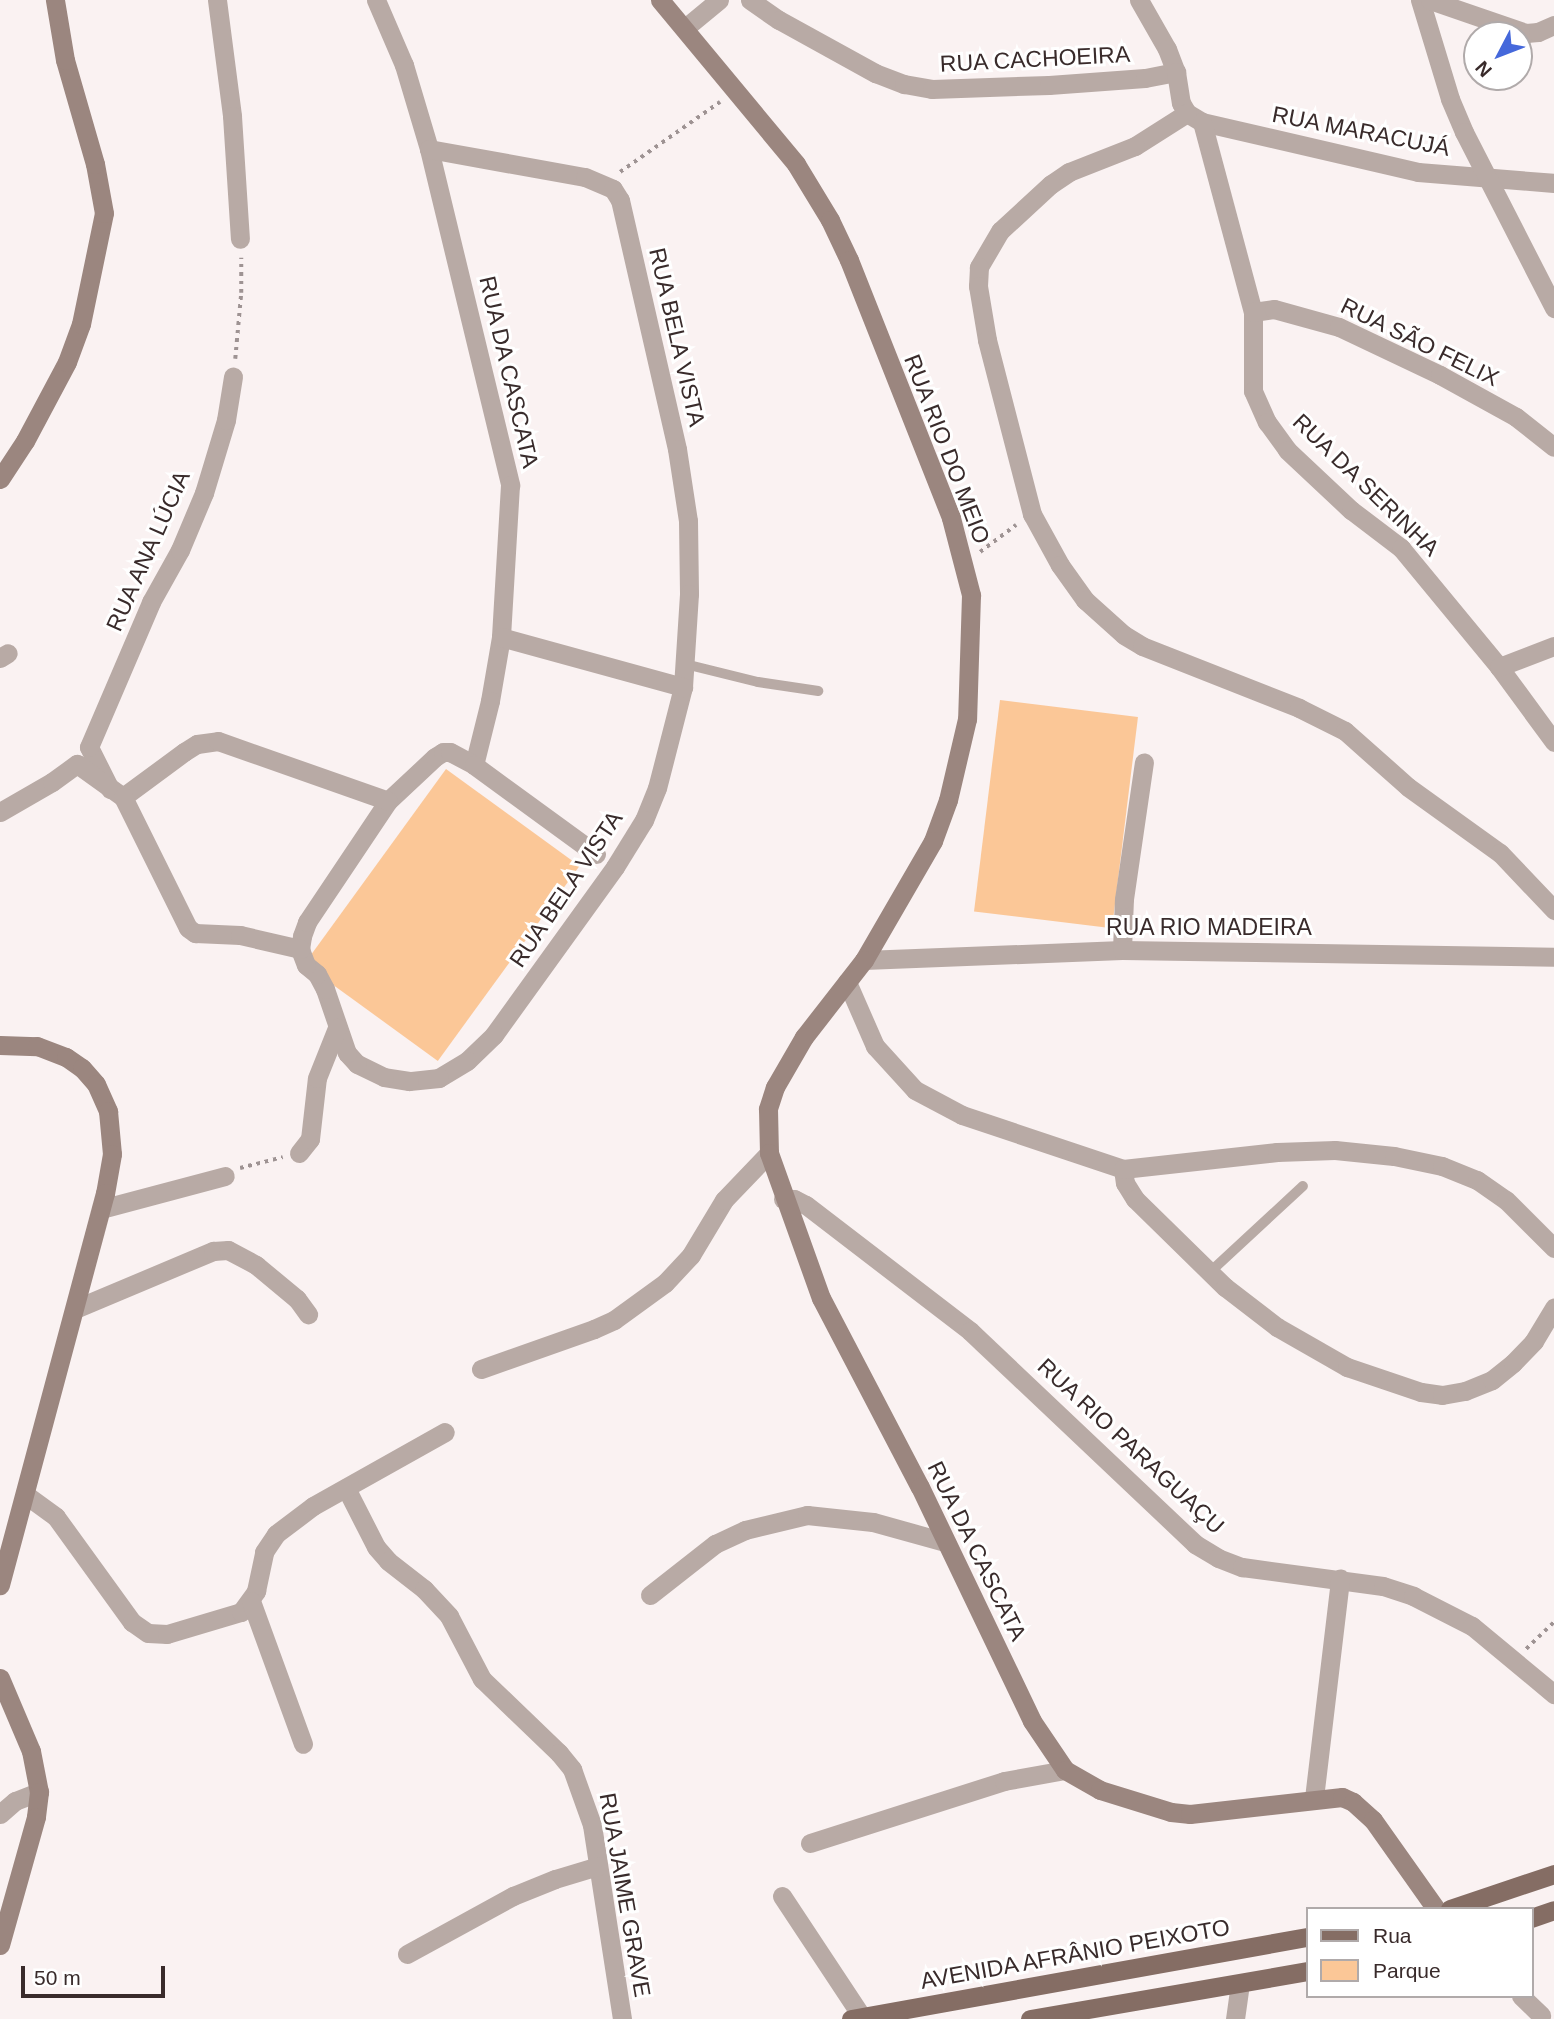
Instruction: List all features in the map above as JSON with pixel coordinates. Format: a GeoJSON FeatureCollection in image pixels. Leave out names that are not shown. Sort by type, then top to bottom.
{"type":"FeatureCollection","features":[{"type":"Feature","properties":{"kind":"main road"},"geometry":{"type":"LineString","coordinates":[[0,479],[25,441],[67,362],[81,324],[104,213],[92,153],[65,60],[55,0]]}},
{"type":"Feature","properties":{"kind":"main road","name":"RUA RIO DO MEIO"},"geometry":{"type":"LineString","coordinates":[[660,0],[796,164],[844,250],[943,497],[971,595],[967,719],[959,758],[933,841],[864,960]]}},
{"type":"Feature","properties":{"kind":"main road","name":"RUA DA CASCATA"},"geometry":{"type":"LineString","coordinates":[[864,960],[804,1037],[775,1087],[766,1129],[769,1153],[783,1199],[821,1298],[945,1542],[1031,1721],[1065,1770],[1100,1790],[1171,1812],[1190,1814],[1314,1798],[1342,1797],[1364,1810],[1383,1831],[1435,1907]]}},
{"type":"Feature","properties":{"kind":"main road"},"geometry":{"type":"LineString","coordinates":[[0,1045],[37,1046],[66,1056],[82,1068],[96,1084],[108,1111],[112,1154],[101,1209],[0,1585]]}},
{"type":"Feature","properties":{"kind":"main road"},"geometry":{"type":"LineString","coordinates":[[0,1678],[31,1751],[39,1792],[36,1817],[0,1945]]}},
{"type":"Feature","properties":{"kind":"main road"},"geometry":{"type":"LineString","coordinates":[[1456,1907],[1554,1874]]}},
{"type":"Feature","properties":{"kind":"main road"},"geometry":{"type":"LineString","coordinates":[[1533,1917],[1554,1910]]}},
{"type":"Feature","properties":{"kind":"main road","name":"AVENIDA AFRÂNIO PEIXOTO"},"geometry":{"type":"LineString","coordinates":[[856,2018],[1306,1937]]}},
{"type":"Feature","properties":{"kind":"main road"},"geometry":{"type":"LineString","coordinates":[[1030,2019],[1240,1985],[1306,1971]]}},
{"type":"Feature","properties":{"kind":"street"},"geometry":{"type":"LineString","coordinates":[[216,0],[232,116],[240,239]]}},
{"type":"Feature","properties":{"kind":"street","name":"RUA DA CASCATA"},"geometry":{"type":"LineString","coordinates":[[376,0],[404,65],[429,149],[510,485],[501,637],[490,701],[474,765]]}},
{"type":"Feature","properties":{"kind":"street"},"geometry":{"type":"LineString","coordinates":[[685,28],[719,0]]}},
{"type":"Feature","properties":{"kind":"street","name":"RUA CACHOEIRA"},"geometry":{"type":"LineString","coordinates":[[750,0],[779,20],[875,73],[905,84],[932,89],[1063,84],[1145,78],[1176,72]]}},
{"type":"Feature","properties":{"kind":"street","name":"RUA DA SERINHA"},"geometry":{"type":"LineString","coordinates":[[1139,0],[1167,48],[1176,72],[1181,103],[1194,117],[1254,312],[1251,362],[1253,391],[1267,422],[1287,450],[1351,510],[1401,548],[1499,667],[1554,742]]}},
{"type":"Feature","properties":{"kind":"street"},"geometry":{"type":"LineString","coordinates":[[1420,0],[1450,99],[1485,177],[1554,308]]}},
{"type":"Feature","properties":{"kind":"street"},"geometry":{"type":"LineString","coordinates":[[1430,0],[1526,33],[1538,32],[1554,25]]}},
{"type":"Feature","properties":{"kind":"street"},"geometry":{"type":"LineString","coordinates":[[1194,117],[1135,146],[1069,172],[1051,184],[1000,231],[979,267],[978,286],[988,340],[1032,514],[1060,565],[1085,600],[1124,635],[1143,646],[1299,708],[1345,731],[1408,787],[1500,853],[1554,910]]}},
{"type":"Feature","properties":{"kind":"street","name":"RUA MARACUJÁ"},"geometry":{"type":"LineString","coordinates":[[1194,117],[1399,169],[1554,183]]}},
{"type":"Feature","properties":{"kind":"street"},"geometry":{"type":"LineString","coordinates":[[429,149],[599,181]]}},
{"type":"Feature","properties":{"kind":"street","name":"RUA BELA VISTA"},"geometry":{"type":"LineString","coordinates":[[300,949],[306,965],[317,974],[325,989],[347,1053],[357,1064],[384,1077],[409,1081],[439,1078],[467,1060],[494,1035],[615,867],[644,820],[657,788],[683,687],[690,594],[688,521],[677,449],[624,211],[613,189],[599,181]]}},
{"type":"Feature","properties":{"kind":"street","name":"RUA SÃO FELIX"},"geometry":{"type":"LineString","coordinates":[[1254,312],[1274,309],[1339,327],[1440,375],[1516,417],[1554,447]]}},
{"type":"Feature","properties":{"kind":"street","name":"RUA ANA LÚCIA"},"geometry":{"type":"LineString","coordinates":[[117,793],[89,747],[151,602],[180,550],[204,493],[226,420],[233,377]]}},
{"type":"Feature","properties":{"kind":"street"},"geometry":{"type":"LineString","coordinates":[[501,637],[683,687]]}},
{"type":"Feature","properties":{"kind":"street"},"geometry":{"type":"LineString","coordinates":[[1499,667],[1554,646]]}},
{"type":"Feature","properties":{"kind":"street"},"geometry":{"type":"LineString","coordinates":[[117,793],[197,744],[218,741],[388,801]]}},
{"type":"Feature","properties":{"kind":"street"},"geometry":{"type":"LineString","coordinates":[[0,812],[78,764],[117,793],[188,928],[195,933],[240,935],[300,949],[307,922],[388,801],[443,752],[474,765],[596,854]]}},
{"type":"Feature","properties":{"kind":"street"},"geometry":{"type":"LineString","coordinates":[[1122,950],[1124,899],[1144,762]]}},
{"type":"Feature","properties":{"kind":"street","name":"RUA RIO MADEIRA"},"geometry":{"type":"LineString","coordinates":[[864,960],[1122,950],[1554,957]]}},
{"type":"Feature","properties":{"kind":"street"},"geometry":{"type":"LineString","coordinates":[[847,982],[875,1046],[915,1090],[961,1115],[1123,1169],[1277,1152],[1335,1150],[1394,1156],[1441,1166],[1477,1180],[1506,1200],[1554,1248]]}},
{"type":"Feature","properties":{"kind":"street"},"geometry":{"type":"LineString","coordinates":[[299,1153],[310,1139],[317,1078],[337,1028]]}},
{"type":"Feature","properties":{"kind":"street"},"geometry":{"type":"LineString","coordinates":[[481,1369],[614,1320],[657,1289],[678,1271],[724,1200],[769,1153]]}},
{"type":"Feature","properties":{"kind":"street"},"geometry":{"type":"LineString","coordinates":[[1123,1169],[1125,1183],[1135,1199],[1209,1273],[1257,1313],[1310,1348],[1385,1381],[1442,1395],[1465,1391],[1492,1380],[1534,1341],[1554,1308]]}},
{"type":"Feature","properties":{"kind":"street"},"geometry":{"type":"LineString","coordinates":[[101,1209],[225,1176]]}},
{"type":"Feature","properties":{"kind":"street","name":"RUA RIO PARAGUAÇU"},"geometry":{"type":"LineString","coordinates":[[783,1199],[794,1199],[806,1205],[970,1331],[1195,1544],[1218,1558],[1242,1567],[1383,1586],[1444,1609],[1515,1660],[1554,1694]]}},
{"type":"Feature","properties":{"kind":"street"},"geometry":{"type":"LineString","coordinates":[[75,1309],[213,1251],[228,1250],[256,1265],[297,1299],[309,1314]]}},
{"type":"Feature","properties":{"kind":"street"},"geometry":{"type":"LineString","coordinates":[[26,1495],[55,1517],[132,1622],[148,1633],[167,1634],[241,1612],[251,1601],[261,1575],[264,1552],[276,1534],[294,1518],[445,1432]]}},
{"type":"Feature","properties":{"kind":"street","name":"RUA JAIME GRAVE"},"geometry":{"type":"LineString","coordinates":[[346,1488],[376,1547],[388,1561],[424,1589],[449,1616],[482,1679],[559,1753],[572,1769],[592,1825],[622,2019]]}},
{"type":"Feature","properties":{"kind":"street"},"geometry":{"type":"LineString","coordinates":[[650,1595],[715,1544],[745,1530],[807,1515],[873,1522],[945,1542]]}},
{"type":"Feature","properties":{"kind":"street"},"geometry":{"type":"LineString","coordinates":[[1314,1798],[1339,1579]]}},
{"type":"Feature","properties":{"kind":"street"},"geometry":{"type":"LineString","coordinates":[[251,1601],[303,1744]]}},
{"type":"Feature","properties":{"kind":"street"},"geometry":{"type":"LineString","coordinates":[[810,1843],[1004,1781],[1065,1770]]}},
{"type":"Feature","properties":{"kind":"street"},"geometry":{"type":"LineString","coordinates":[[0,1814],[15,1801],[39,1792]]}},
{"type":"Feature","properties":{"kind":"street"},"geometry":{"type":"LineString","coordinates":[[407,1954],[513,1896],[555,1879],[598,1867]]}},
{"type":"Feature","properties":{"kind":"street"},"geometry":{"type":"LineString","coordinates":[[782,1896],[856,2018]]}},
{"type":"Feature","properties":{"kind":"street"},"geometry":{"type":"LineString","coordinates":[[1235,2019],[1240,1985]]}},
{"type":"Feature","properties":{"kind":"street"},"geometry":{"type":"LineString","coordinates":[[1524,1998],[1544,2012]]}},
{"type":"Feature","properties":{"kind":"lane"},"geometry":{"type":"LineString","coordinates":[[685,664],[758,682],[818,691]]}},
{"type":"Feature","properties":{"kind":"lane"},"geometry":{"type":"LineString","coordinates":[[1209,1273],[1303,1186]]}},
{"type":"Feature","properties":{"kind":"path"},"geometry":{"type":"LineString","coordinates":[[599,181],[622,171],[736,90]]}},
{"type":"Feature","properties":{"kind":"path"},"geometry":{"type":"LineString","coordinates":[[233,377],[242,293],[240,239]]}},
{"type":"Feature","properties":{"kind":"path"},"geometry":{"type":"LineString","coordinates":[[964,564],[1032,514]]}},
{"type":"Feature","properties":{"kind":"path"},"geometry":{"type":"LineString","coordinates":[[225,1176],[251,1164],[299,1153]]}},
{"type":"Feature","properties":{"kind":"path"},"geometry":{"type":"LineString","coordinates":[[1515,1660],[1554,1622]]}},
{"type":"Feature","properties":{"kind":"green space"},"geometry":{"type":"Polygon","coordinates":[[[1000,700],[1138,717],[1112,928],[974,911],[1000,700]]]}},
{"type":"Feature","properties":{"kind":"green space"},"geometry":{"type":"Polygon","coordinates":[[[446,769],[579,866],[438,1061],[304,964],[446,769]]]}}]}
